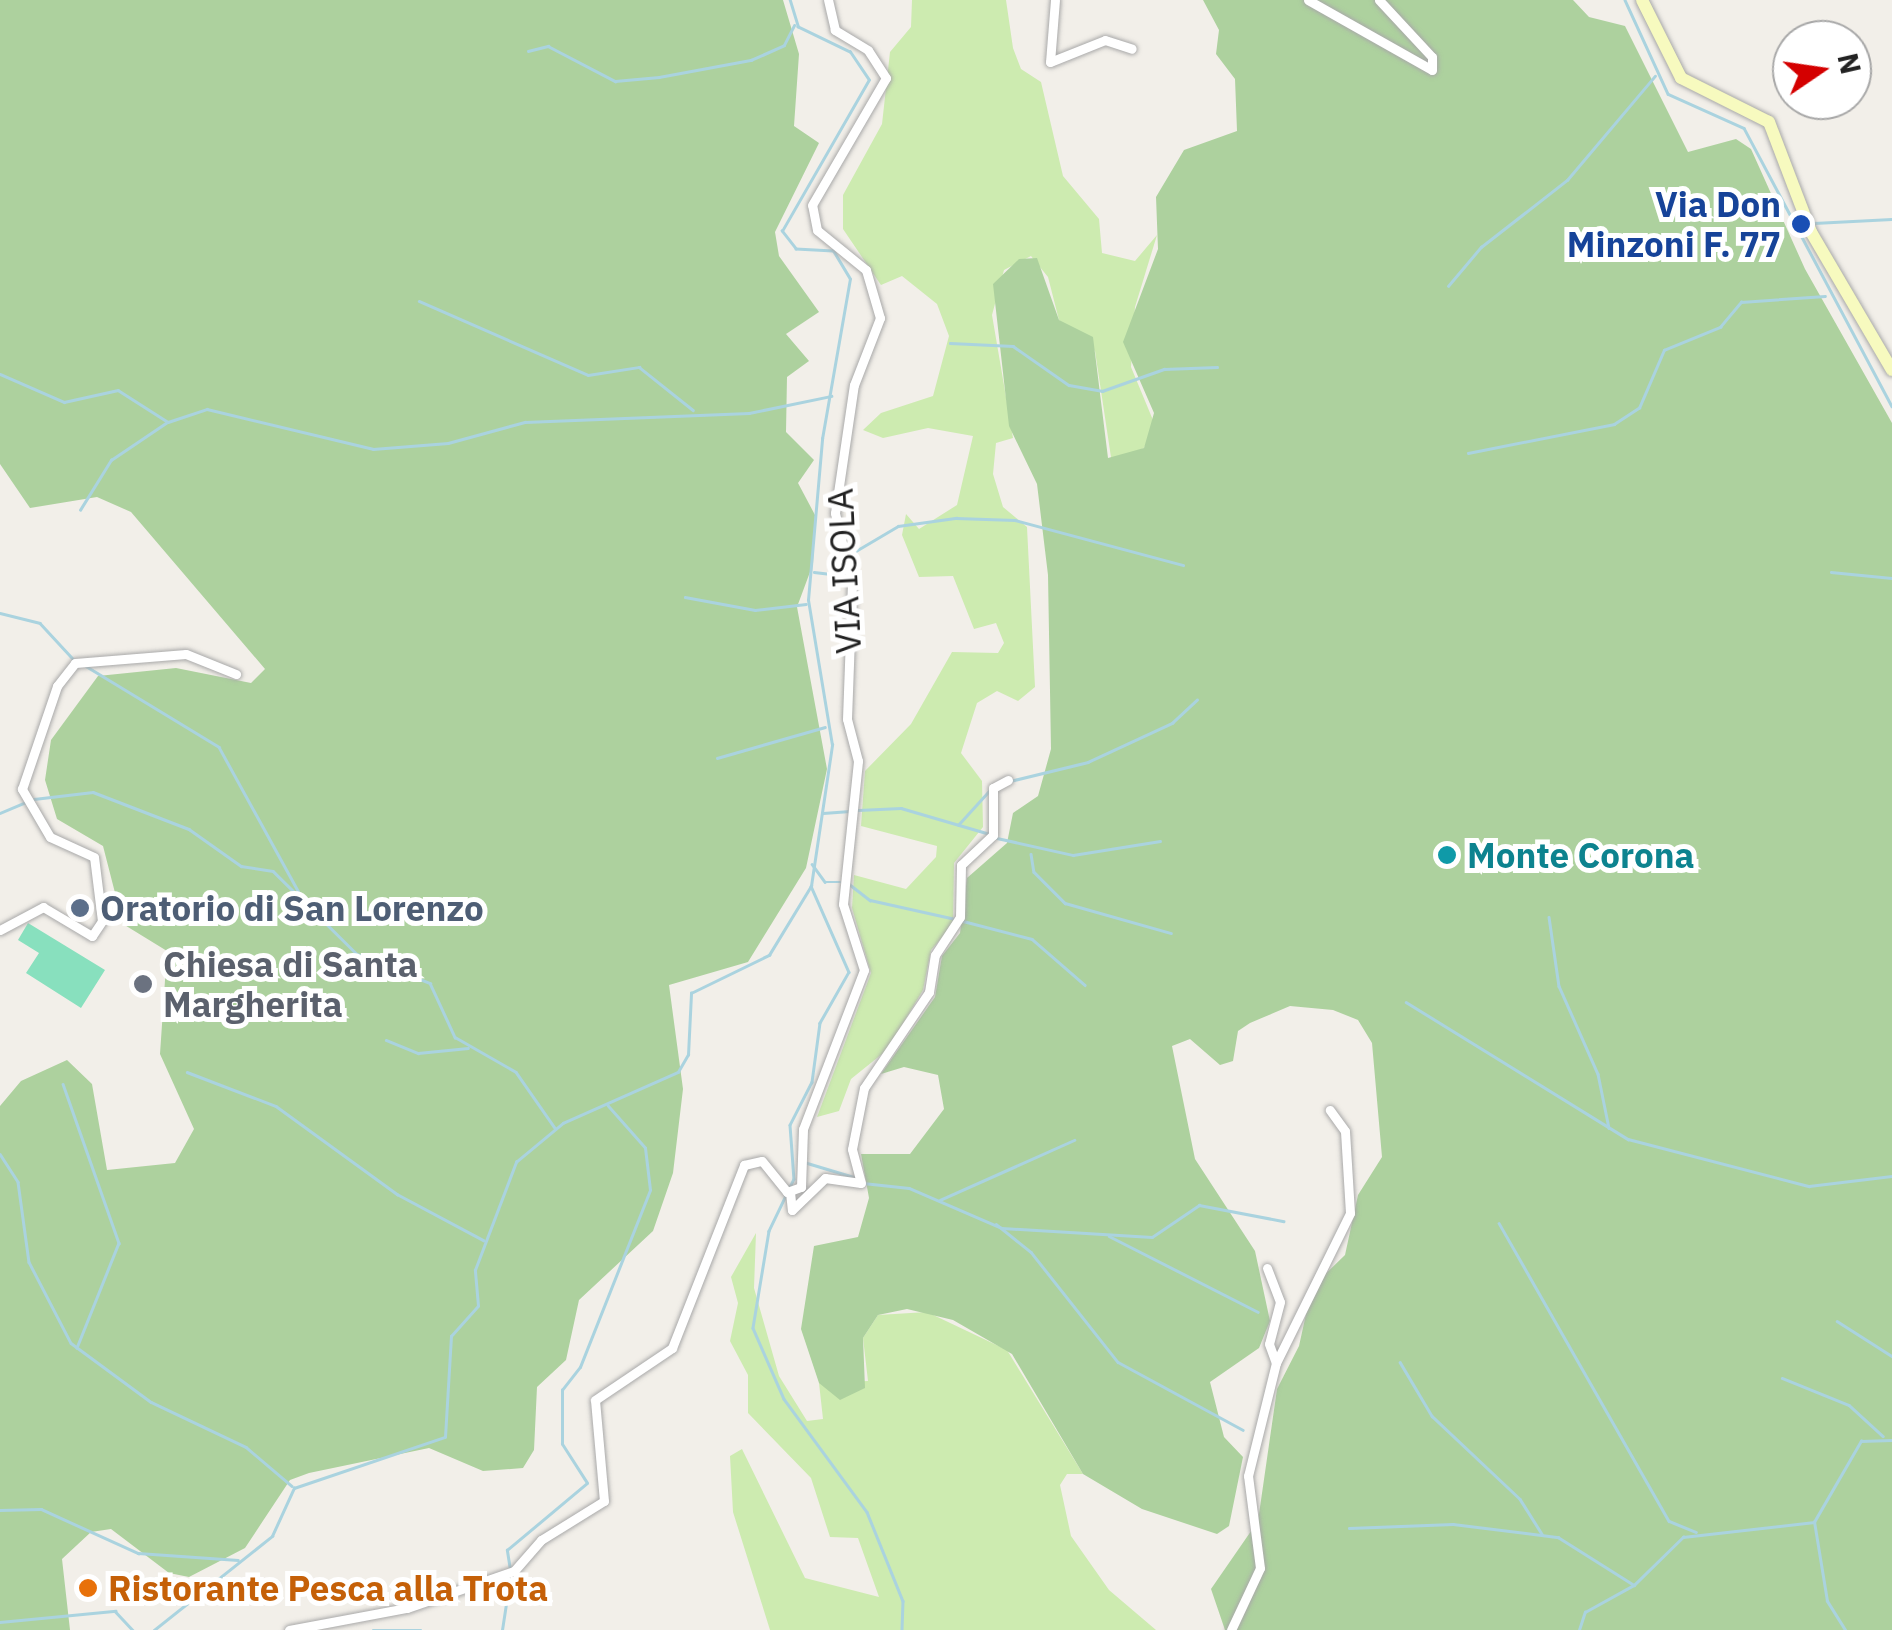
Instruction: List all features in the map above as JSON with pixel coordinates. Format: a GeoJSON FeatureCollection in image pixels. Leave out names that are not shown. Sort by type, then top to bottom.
{"type":"FeatureCollection","features":[{"type":"Feature","properties":{"kind":"main road"},"geometry":{"type":"LineString","coordinates":[[1642,0],[1681,78],[1769,122],[1810,232],[1892,370]]}},
{"type":"Feature","properties":{"kind":"street","name":"VIA ISOLA"},"geometry":{"type":"LineString","coordinates":[[790,1192],[802,1187],[803,1130],[864,970],[843,904],[858,761],[847,720],[852,585],[835,513],[854,385],[880,318],[866,270],[817,230],[812,206],[886,78],[875,58],[835,30],[828,0]]}},
{"type":"Feature","properties":{"kind":"street"},"geometry":{"type":"LineString","coordinates":[[1055,0],[1050,62],[1105,40],[1132,49]]}},
{"type":"Feature","properties":{"kind":"street"},"geometry":{"type":"LineString","coordinates":[[1308,0],[1432,70],[1432,56],[1379,0]]}},
{"type":"Feature","properties":{"kind":"street"},"geometry":{"type":"LineString","coordinates":[[0,930],[44,907],[74,929],[98,932],[96,862],[50,837],[22,788],[57,686],[75,663],[102,654],[186,654],[236,674]]}},
{"type":"Feature","properties":{"kind":"street"},"geometry":{"type":"LineString","coordinates":[[289,1630],[407,1608],[514,1571],[541,1540],[604,1502],[596,1400],[672,1348],[744,1165],[762,1161],[790,1192],[792,1210],[825,1178],[861,1183],[852,1148],[864,1088],[929,992],[936,954],[960,917],[961,865],[993,835],[993,788],[1008,780]]}},
{"type":"Feature","properties":{"kind":"street"},"geometry":{"type":"LineString","coordinates":[[1231,1630],[1260,1568],[1248,1476],[1276,1363],[1350,1212],[1345,1131],[1330,1110]]}},
{"type":"Feature","properties":{"kind":"street"},"geometry":{"type":"LineString","coordinates":[[1266,1268],[1280,1302],[1269,1344],[1276,1363]]}},
{"type":"Feature","properties":{"kind":"green space"},"geometry":{"type":"Polygon","coordinates":[[[0,0],[783,0],[799,54],[794,126],[819,143],[775,232],[779,256],[819,312],[786,334],[809,361],[787,377],[786,432],[814,460],[798,483],[815,515],[813,564],[797,607],[827,769],[806,868],[748,962],[669,985],[683,1089],[673,1173],[653,1231],[579,1300],[566,1360],[537,1387],[534,1450],[523,1468],[483,1471],[429,1448],[309,1473],[290,1480],[245,1548],[189,1577],[169,1573],[111,1529],[91,1532],[62,1559],[70,1630],[0,1630],[0,1106],[21,1081],[67,1060],[92,1084],[107,1170],[175,1163],[194,1129],[160,1054],[167,951],[123,924],[103,846],[57,819],[45,780],[51,740],[98,676],[176,668],[251,683],[265,669],[131,512],[97,497],[30,508],[0,464],[0,0]]]}},
{"type":"Feature","properties":{"kind":"green space"},"geometry":{"type":"Polygon","coordinates":[[[912,0],[1006,0],[1013,48],[1021,69],[1041,82],[1063,176],[1099,219],[1102,253],[1135,261],[1157,235],[1135,307],[1131,367],[1155,425],[1144,448],[1112,464],[1095,351],[1059,320],[1048,277],[1031,256],[1004,270],[992,315],[1013,438],[996,443],[993,474],[1003,507],[1027,527],[1035,687],[1018,701],[997,691],[977,703],[961,753],[982,781],[983,827],[954,863],[953,925],[931,950],[923,990],[887,1050],[851,1079],[839,1111],[817,1117],[871,973],[852,908],[854,875],[906,889],[936,857],[937,846],[861,826],[865,771],[911,724],[952,652],[998,653],[1004,643],[996,623],[974,629],[953,576],[919,577],[902,535],[906,514],[919,529],[957,505],[973,436],[928,428],[883,438],[863,430],[881,413],[933,396],[949,336],[937,304],[902,276],[881,285],[843,229],[843,195],[882,124],[890,52],[911,27],[912,0]]]}},
{"type":"Feature","properties":{"kind":"green space"},"geometry":{"type":"Polygon","coordinates":[[[1203,0],[1573,0],[1589,17],[1625,26],[1688,152],[1736,139],[1751,149],[1805,269],[1892,423],[1892,1630],[1225,1630],[1211,1589],[1258,1521],[1277,1389],[1299,1346],[1312,1287],[1345,1255],[1358,1195],[1382,1157],[1372,1043],[1358,1020],[1333,1010],[1290,1006],[1250,1023],[1238,1031],[1233,1061],[1220,1065],[1190,1039],[1172,1046],[1195,1159],[1255,1251],[1270,1321],[1259,1348],[1210,1382],[1224,1437],[1243,1457],[1229,1526],[1217,1534],[1142,1509],[1083,1474],[1012,1354],[953,1320],[907,1309],[878,1315],[863,1338],[865,1388],[840,1400],[819,1383],[801,1329],[814,1246],[858,1237],[869,1198],[861,1154],[910,1154],[944,1109],[938,1075],[904,1067],[881,1074],[935,997],[942,956],[960,933],[967,878],[1007,843],[1013,813],[1038,796],[1051,749],[1048,575],[1037,484],[1009,426],[993,284],[1019,259],[1037,258],[1059,320],[1093,337],[1108,458],[1144,448],[1154,413],[1123,342],[1158,249],[1156,197],[1184,150],[1237,131],[1235,79],[1216,54],[1219,30],[1203,0]]]}},
{"type":"Feature","properties":{"kind":"green space"},"geometry":{"type":"Polygon","coordinates":[[[28,923],[105,970],[81,1008],[26,973],[39,953],[18,940],[28,923]]]}},
{"type":"Feature","properties":{"kind":"green space"},"geometry":{"type":"Polygon","coordinates":[[[756,1233],[754,1288],[779,1376],[807,1421],[823,1419],[819,1383],[868,1381],[863,1338],[878,1315],[927,1312],[1007,1350],[1083,1474],[1067,1474],[1060,1485],[1071,1536],[1109,1590],[1156,1630],[770,1630],[733,1512],[730,1456],[742,1449],[805,1578],[879,1597],[858,1538],[830,1537],[811,1478],[748,1413],[748,1375],[730,1341],[738,1303],[731,1277],[756,1233]]]}},
{"type":"Feature","properties":{"kind":"waterway"},"geometry":{"type":"LineString","coordinates":[[154,1630],[272,1536],[294,1488],[445,1437],[451,1336],[478,1306],[475,1270],[516,1162],[563,1123],[678,1072],[688,1055],[691,993],[769,955],[811,886],[832,745],[808,600],[822,439],[850,279],[833,251],[796,249],[782,231],[869,80],[850,52],[798,27],[790,0]]}},
{"type":"Feature","properties":{"kind":"waterway"},"geometry":{"type":"LineString","coordinates":[[1625,0],[1668,94],[1744,128],[1892,406]]}},
{"type":"Feature","properties":{"kind":"waterway"},"geometry":{"type":"LineString","coordinates":[[528,51],[548,46],[615,81],[659,77],[751,60],[784,45],[794,25]]}},
{"type":"Feature","properties":{"kind":"waterway"},"geometry":{"type":"LineString","coordinates":[[1448,286],[1481,247],[1567,180],[1655,76]]}},
{"type":"Feature","properties":{"kind":"waterway"},"geometry":{"type":"LineString","coordinates":[[1814,223],[1892,219]]}},
{"type":"Feature","properties":{"kind":"waterway"},"geometry":{"type":"LineString","coordinates":[[1468,453],[1614,424],[1639,408],[1664,350],[1720,327],[1741,302],[1825,296]]}},
{"type":"Feature","properties":{"kind":"waterway"},"geometry":{"type":"LineString","coordinates":[[419,301],[588,375],[639,367],[693,410]]}},
{"type":"Feature","properties":{"kind":"waterway"},"geometry":{"type":"LineString","coordinates":[[950,343],[1013,346],[1069,385],[1102,391],[1164,369],[1217,367]]}},
{"type":"Feature","properties":{"kind":"waterway"},"geometry":{"type":"LineString","coordinates":[[0,374],[64,402],[118,390],[168,422],[207,409],[373,449],[448,443],[525,422],[749,413],[831,396]]}},
{"type":"Feature","properties":{"kind":"waterway"},"geometry":{"type":"LineString","coordinates":[[80,510],[111,460],[166,423]]}},
{"type":"Feature","properties":{"kind":"waterway"},"geometry":{"type":"LineString","coordinates":[[849,555],[898,526],[956,518],[1015,520],[1183,565]]}},
{"type":"Feature","properties":{"kind":"waterway"},"geometry":{"type":"LineString","coordinates":[[814,572],[837,575],[843,559]]}},
{"type":"Feature","properties":{"kind":"waterway"},"geometry":{"type":"LineString","coordinates":[[1831,572],[1892,578]]}},
{"type":"Feature","properties":{"kind":"waterway"},"geometry":{"type":"LineString","coordinates":[[685,597],[755,610],[806,604]]}},
{"type":"Feature","properties":{"kind":"waterway"},"geometry":{"type":"LineString","coordinates":[[0,613],[40,623],[74,660]]}},
{"type":"Feature","properties":{"kind":"waterway"},"geometry":{"type":"LineString","coordinates":[[86,666],[219,747],[301,896]]}},
{"type":"Feature","properties":{"kind":"waterway"},"geometry":{"type":"LineString","coordinates":[[1010,781],[1088,762],[1172,723],[1197,700]]}},
{"type":"Feature","properties":{"kind":"waterway"},"geometry":{"type":"LineString","coordinates":[[717,758],[825,727]]}},
{"type":"Feature","properties":{"kind":"waterway"},"geometry":{"type":"LineString","coordinates":[[958,825],[989,791]]}},
{"type":"Feature","properties":{"kind":"waterway"},"geometry":{"type":"LineString","coordinates":[[34,799],[93,792],[189,829],[241,866],[273,871],[357,954],[430,983],[455,1037],[516,1072],[555,1128]]}},
{"type":"Feature","properties":{"kind":"waterway"},"geometry":{"type":"LineString","coordinates":[[0,813],[26,802]]}},
{"type":"Feature","properties":{"kind":"waterway"},"geometry":{"type":"LineString","coordinates":[[858,810],[901,808],[990,834]]}},
{"type":"Feature","properties":{"kind":"waterway"},"geometry":{"type":"LineString","coordinates":[[823,813],[850,811]]}},
{"type":"Feature","properties":{"kind":"waterway"},"geometry":{"type":"LineString","coordinates":[[997,838],[1073,855],[1160,841]]}},
{"type":"Feature","properties":{"kind":"waterway"},"geometry":{"type":"LineString","coordinates":[[1031,854],[1034,872],[1065,903],[1171,933]]}},
{"type":"Feature","properties":{"kind":"waterway"},"geometry":{"type":"LineString","coordinates":[[812,864],[825,882],[840,882]]}},
{"type":"Feature","properties":{"kind":"waterway"},"geometry":{"type":"LineString","coordinates":[[848,883],[870,900],[955,919]]}},
{"type":"Feature","properties":{"kind":"waterway"},"geometry":{"type":"LineString","coordinates":[[811,886],[849,972],[820,1023],[812,1082],[790,1125],[794,1179],[769,1231],[753,1328],[784,1399],[867,1512],[903,1601],[902,1630]]}},
{"type":"Feature","properties":{"kind":"waterway"},"geometry":{"type":"LineString","coordinates":[[1549,917],[1559,986],[1598,1074],[1609,1128]]}},
{"type":"Feature","properties":{"kind":"waterway"},"geometry":{"type":"LineString","coordinates":[[963,921],[1032,939],[1085,985]]}},
{"type":"Feature","properties":{"kind":"waterway"},"geometry":{"type":"LineString","coordinates":[[1406,1002],[1628,1139],[1809,1186],[1892,1176]]}},
{"type":"Feature","properties":{"kind":"waterway"},"geometry":{"type":"LineString","coordinates":[[386,1040],[418,1053],[468,1048]]}},
{"type":"Feature","properties":{"kind":"waterway"},"geometry":{"type":"LineString","coordinates":[[187,1072],[276,1106],[397,1194],[483,1240]]}},
{"type":"Feature","properties":{"kind":"waterway"},"geometry":{"type":"LineString","coordinates":[[63,1084],[119,1243],[77,1348]]}},
{"type":"Feature","properties":{"kind":"waterway"},"geometry":{"type":"LineString","coordinates":[[510,1570],[507,1550],[587,1483],[562,1444],[562,1390],[580,1367],[650,1190],[645,1148],[608,1106]]}},
{"type":"Feature","properties":{"kind":"waterway"},"geometry":{"type":"LineString","coordinates":[[940,1200],[1074,1140]]}},
{"type":"Feature","properties":{"kind":"waterway"},"geometry":{"type":"LineString","coordinates":[[0,1154],[18,1182],[29,1262],[71,1343],[151,1402],[246,1447],[292,1486]]}},
{"type":"Feature","properties":{"kind":"waterway"},"geometry":{"type":"LineString","coordinates":[[804,1162],[857,1178]]}},
{"type":"Feature","properties":{"kind":"waterway"},"geometry":{"type":"LineString","coordinates":[[863,1183],[909,1188],[1002,1228],[1152,1237],[1199,1205],[1283,1221]]}},
{"type":"Feature","properties":{"kind":"waterway"},"geometry":{"type":"LineString","coordinates":[[1499,1223],[1669,1521],[1696,1532]]}},
{"type":"Feature","properties":{"kind":"waterway"},"geometry":{"type":"LineString","coordinates":[[996,1224],[1031,1252],[1118,1362],[1243,1430]]}},
{"type":"Feature","properties":{"kind":"waterway"},"geometry":{"type":"LineString","coordinates":[[1109,1236],[1258,1312]]}},
{"type":"Feature","properties":{"kind":"waterway"},"geometry":{"type":"LineString","coordinates":[[1837,1321],[1892,1356]]}},
{"type":"Feature","properties":{"kind":"waterway"},"geometry":{"type":"LineString","coordinates":[[1400,1362],[1432,1416],[1520,1499],[1542,1534]]}},
{"type":"Feature","properties":{"kind":"waterway"},"geometry":{"type":"LineString","coordinates":[[1782,1378],[1849,1405],[1883,1436]]}},
{"type":"Feature","properties":{"kind":"waterway"},"geometry":{"type":"LineString","coordinates":[[1845,1630],[1827,1601],[1814,1522],[1861,1441],[1892,1440]]}},
{"type":"Feature","properties":{"kind":"waterway"},"geometry":{"type":"LineString","coordinates":[[0,1510],[41,1509],[138,1553],[238,1560]]}},
{"type":"Feature","properties":{"kind":"waterway"},"geometry":{"type":"LineString","coordinates":[[1579,1630],[1585,1612],[1634,1585],[1683,1537],[1814,1522]]}},
{"type":"Feature","properties":{"kind":"waterway"},"geometry":{"type":"LineString","coordinates":[[1349,1528],[1453,1524],[1558,1537],[1634,1585]]}},
{"type":"Feature","properties":{"kind":"waterway"},"geometry":{"type":"LineString","coordinates":[[502,1630],[510,1578]]}},
{"type":"Feature","properties":{"kind":"waterway"},"geometry":{"type":"LineString","coordinates":[[0,1622],[115,1611],[133,1630]]}},
{"type":"Feature","properties":{"kind":"waterway"},"geometry":{"type":"LineString","coordinates":[[373,1630],[421,1630]]}},
{"type":"Feature","properties":{"kind":"place","name":"Via Don Minzoni F. 77"},"geometry":{"type":"Point","coordinates":[1801,224]}},
{"type":"Feature","properties":{"kind":"place","name":"Monte Corona"},"geometry":{"type":"Point","coordinates":[1447,855]}},
{"type":"Feature","properties":{"kind":"place","name":"Oratorio di San Lorenzo"},"geometry":{"type":"Point","coordinates":[80,908]}},
{"type":"Feature","properties":{"kind":"place","name":"Chiesa di Santa Margherita"},"geometry":{"type":"Point","coordinates":[143,984]}},
{"type":"Feature","properties":{"kind":"place","name":"Ristorante Pesca alla Trota"},"geometry":{"type":"Point","coordinates":[88,1588]}}]}
